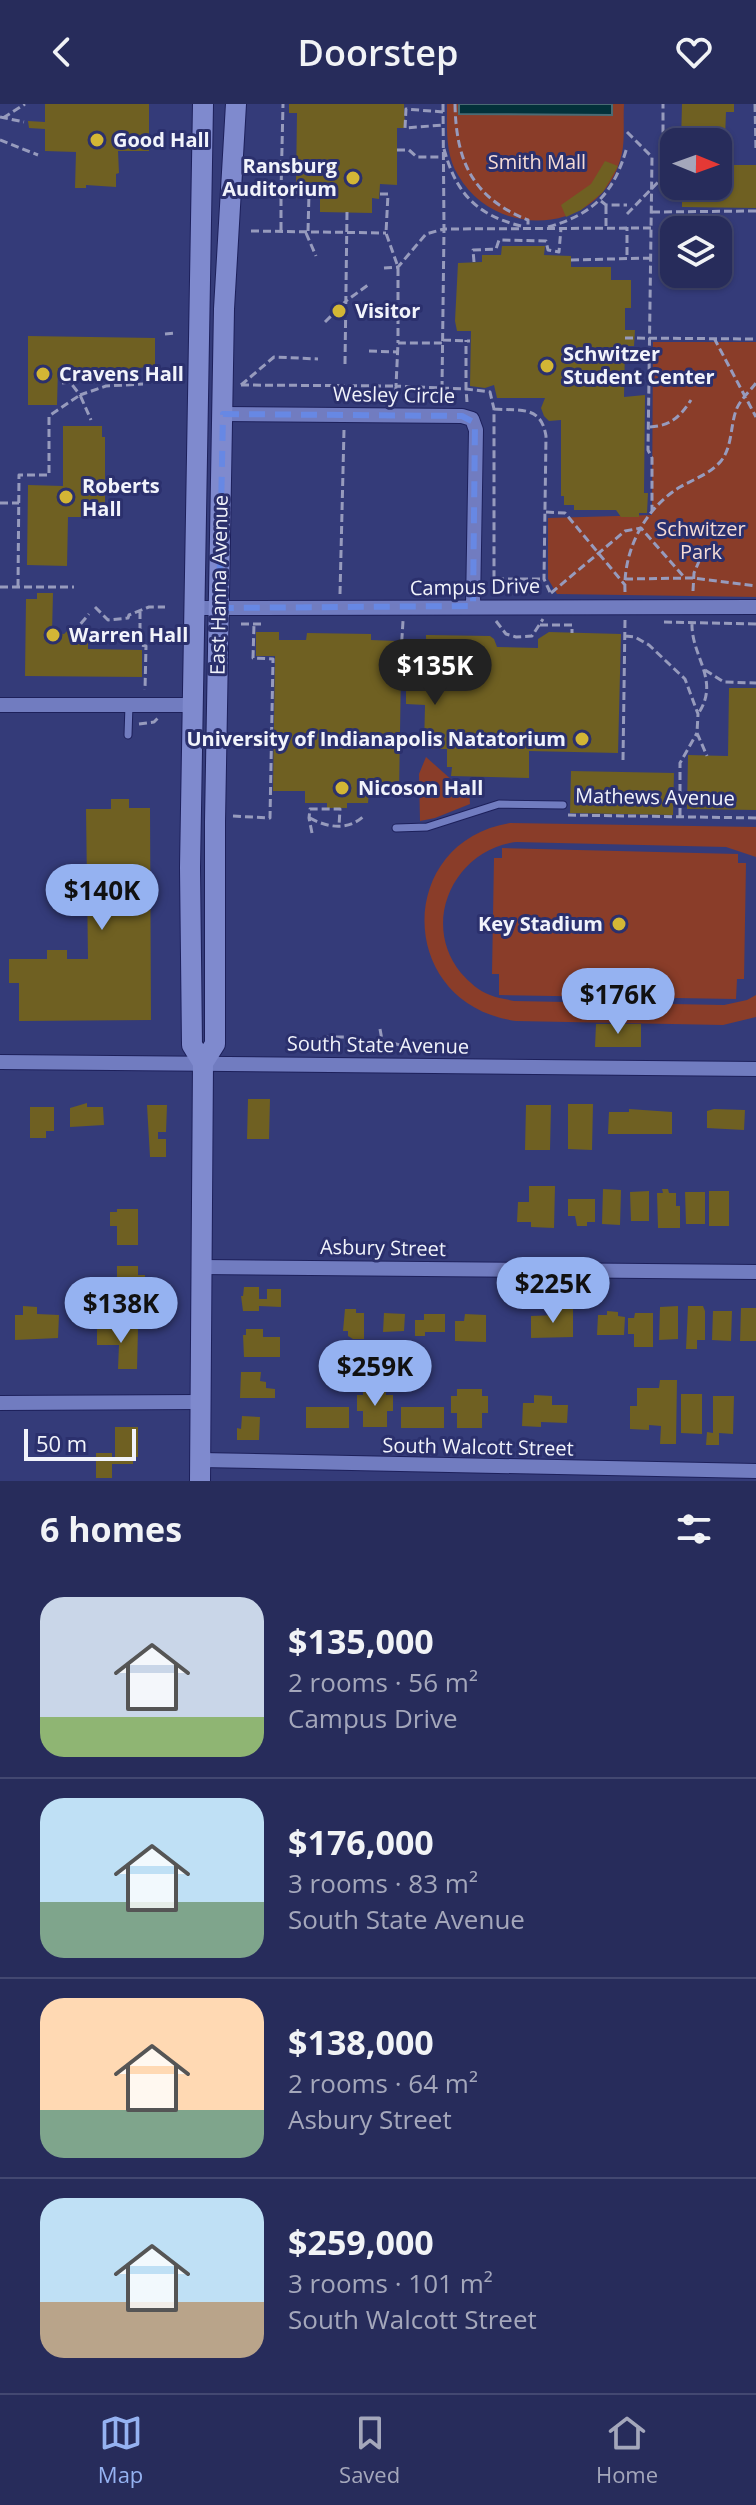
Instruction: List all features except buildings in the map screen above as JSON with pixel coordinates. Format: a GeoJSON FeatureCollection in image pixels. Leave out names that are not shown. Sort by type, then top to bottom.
{"type":"FeatureCollection","features":[{"type":"Feature","properties":{"kind":"main road","name":"East Hanna Avenue"},"geometry":{"type":"LineString","coordinates":[[200,1481],[203,1063],[192,1045],[190,868],[203,104]]}},
{"type":"Feature","properties":{"kind":"main road","name":"East Hanna Avenue"},"geometry":{"type":"LineString","coordinates":[[203,1063],[215,1044],[215,822],[224,309],[236,104]]}},
{"type":"Feature","properties":{"kind":"street","name":"Wesley Circle"},"geometry":{"type":"LineString","coordinates":[[223,414],[462,416],[474,421],[473,606]]}},
{"type":"Feature","properties":{"kind":"street","name":"Campus Drive"},"geometry":{"type":"LineString","coordinates":[[196,608],[756,607]]}},
{"type":"Feature","properties":{"kind":"street"},"geometry":{"type":"LineString","coordinates":[[0,705],[194,705]]}},
{"type":"Feature","properties":{"kind":"street","name":"South State Avenue"},"geometry":{"type":"LineString","coordinates":[[0,1062],[756,1069]]}},
{"type":"Feature","properties":{"kind":"street","name":"Asbury Street"},"geometry":{"type":"LineString","coordinates":[[202,1267],[756,1272]]}},
{"type":"Feature","properties":{"kind":"street"},"geometry":{"type":"LineString","coordinates":[[0,1403],[199,1402]]}},
{"type":"Feature","properties":{"kind":"street","name":"South Walcott Street"},"geometry":{"type":"LineString","coordinates":[[200,1460],[756,1471]]}},
{"type":"Feature","properties":{"kind":"lane"},"geometry":{"type":"LineString","coordinates":[[128,735],[129,705]]}},
{"type":"Feature","properties":{"kind":"lane"},"geometry":{"type":"LineString","coordinates":[[396,828],[427,827],[499,804],[563,805]]}},
{"type":"Feature","properties":{"kind":"path"},"geometry":{"type":"LineString","coordinates":[[2,117],[25,104]]}},
{"type":"Feature","properties":{"kind":"path"},"geometry":{"type":"LineString","coordinates":[[281,232],[283,104]]}},
{"type":"Feature","properties":{"kind":"path"},"geometry":{"type":"LineString","coordinates":[[441,405],[443,104]]}},
{"type":"Feature","properties":{"kind":"path"},"geometry":{"type":"LineString","coordinates":[[455,104],[457,142],[465,166],[480,189],[495,203],[528,220],[528,228]]}},
{"type":"Feature","properties":{"kind":"path"},"geometry":{"type":"LineString","coordinates":[[663,104],[663,128]]}},
{"type":"Feature","properties":{"kind":"path"},"geometry":{"type":"LineString","coordinates":[[755,104],[756,150]]}},
{"type":"Feature","properties":{"kind":"path"},"geometry":{"type":"LineString","coordinates":[[443,112],[406,109],[405,128],[443,125]]}},
{"type":"Feature","properties":{"kind":"path"},"geometry":{"type":"LineString","coordinates":[[2,117],[24,122]]}},
{"type":"Feature","properties":{"kind":"path"},"geometry":{"type":"LineString","coordinates":[[627,132],[652,157],[649,427],[652,512]]}},
{"type":"Feature","properties":{"kind":"path"},"geometry":{"type":"LineString","coordinates":[[0,140],[38,155]]}},
{"type":"Feature","properties":{"kind":"path"},"geometry":{"type":"LineString","coordinates":[[443,145],[452,177],[472,203],[499,221],[528,228]]}},
{"type":"Feature","properties":{"kind":"path"},"geometry":{"type":"LineString","coordinates":[[544,228],[571,220],[601,201],[621,169],[627,147]]}},
{"type":"Feature","properties":{"kind":"path"},"geometry":{"type":"LineString","coordinates":[[397,150],[409,150],[417,157],[443,157]]}},
{"type":"Feature","properties":{"kind":"path"},"geometry":{"type":"LineString","coordinates":[[627,214],[660,181]]}},
{"type":"Feature","properties":{"kind":"path"},"geometry":{"type":"LineString","coordinates":[[281,192],[309,193],[307,232],[316,256]]}},
{"type":"Feature","properties":{"kind":"path"},"geometry":{"type":"LineString","coordinates":[[380,194],[388,194],[386,233],[398,267],[395,404]]}},
{"type":"Feature","properties":{"kind":"path"},"geometry":{"type":"LineString","coordinates":[[601,201],[606,205],[627,205]]}},
{"type":"Feature","properties":{"kind":"path"},"geometry":{"type":"LineString","coordinates":[[606,205],[606,227]]}},
{"type":"Feature","properties":{"kind":"path"},"geometry":{"type":"LineString","coordinates":[[652,212],[756,211]]}},
{"type":"Feature","properties":{"kind":"path"},"geometry":{"type":"LineString","coordinates":[[345,364],[347,212]]}},
{"type":"Feature","properties":{"kind":"path"},"geometry":{"type":"LineString","coordinates":[[627,227],[627,257]]}},
{"type":"Feature","properties":{"kind":"path"},"geometry":{"type":"LineString","coordinates":[[474,262],[473,250],[496,249],[499,240],[546,241],[548,250],[559,252],[561,228]]}},
{"type":"Feature","properties":{"kind":"path"},"geometry":{"type":"LineString","coordinates":[[384,268],[398,267],[426,234],[444,229],[651,228]]}},
{"type":"Feature","properties":{"kind":"path"},"geometry":{"type":"LineString","coordinates":[[251,231],[386,233]]}},
{"type":"Feature","properties":{"kind":"path"},"geometry":{"type":"LineString","coordinates":[[571,260],[651,258]]}},
{"type":"Feature","properties":{"kind":"path"},"geometry":{"type":"LineString","coordinates":[[325,322],[368,285]]}},
{"type":"Feature","properties":{"kind":"path"},"geometry":{"type":"LineString","coordinates":[[165,334],[177,333]]}},
{"type":"Feature","properties":{"kind":"path"},"geometry":{"type":"LineString","coordinates":[[625,338],[756,339]]}},
{"type":"Feature","properties":{"kind":"path"},"geometry":{"type":"LineString","coordinates":[[714,338],[756,417]]}},
{"type":"Feature","properties":{"kind":"path"},"geometry":{"type":"LineString","coordinates":[[398,343],[468,340],[467,407]]}},
{"type":"Feature","properties":{"kind":"path"},"geometry":{"type":"LineString","coordinates":[[369,351],[397,352]]}},
{"type":"Feature","properties":{"kind":"path"},"geometry":{"type":"LineString","coordinates":[[318,359],[274,357],[241,385],[396,386],[490,392],[494,409],[494,619],[506,634],[532,636],[540,625],[544,605]]}},
{"type":"Feature","properties":{"kind":"path"},"geometry":{"type":"LineString","coordinates":[[70,382],[76,372]]}},
{"type":"Feature","properties":{"kind":"path"},"geometry":{"type":"LineString","coordinates":[[62,383],[70,382]]}},
{"type":"Feature","properties":{"kind":"path"},"geometry":{"type":"LineString","coordinates":[[70,382],[80,395],[91,420]]}},
{"type":"Feature","properties":{"kind":"path"},"geometry":{"type":"LineString","coordinates":[[626,595],[631,549],[641,528],[652,512],[678,488],[708,473],[722,460],[736,410],[756,383]]}},
{"type":"Feature","properties":{"kind":"path"},"geometry":{"type":"LineString","coordinates":[[18,587],[19,475],[49,475],[49,416],[80,395],[106,386],[143,384]]}},
{"type":"Feature","properties":{"kind":"path"},"geometry":{"type":"LineString","coordinates":[[649,427],[670,423],[691,400]]}},
{"type":"Feature","properties":{"kind":"path"},"geometry":{"type":"LineString","coordinates":[[494,409],[533,412],[544,422],[544,579],[550,593],[625,531],[641,528]]}},
{"type":"Feature","properties":{"kind":"path"},"geometry":{"type":"LineString","coordinates":[[339,609],[344,414]]}},
{"type":"Feature","properties":{"kind":"path"},"geometry":{"type":"LineString","coordinates":[[0,503],[19,503]]}},
{"type":"Feature","properties":{"kind":"path"},"geometry":{"type":"LineString","coordinates":[[545,512],[565,513],[625,582]]}},
{"type":"Feature","properties":{"kind":"path"},"geometry":{"type":"LineString","coordinates":[[641,528],[685,578]]}},
{"type":"Feature","properties":{"kind":"path"},"geometry":{"type":"LineString","coordinates":[[700,559],[693,578],[691,637],[707,678],[707,693],[698,714],[697,733],[707,756]]}},
{"type":"Feature","properties":{"kind":"path"},"geometry":{"type":"LineString","coordinates":[[473,578],[544,579]]}},
{"type":"Feature","properties":{"kind":"path"},"geometry":{"type":"LineString","coordinates":[[625,582],[693,578],[756,586]]}},
{"type":"Feature","properties":{"kind":"path"},"geometry":{"type":"LineString","coordinates":[[0,587],[74,587]]}},
{"type":"Feature","properties":{"kind":"path"},"geometry":{"type":"LineString","coordinates":[[95,607],[108,620],[128,618],[140,611],[165,607]]}},
{"type":"Feature","properties":{"kind":"path"},"geometry":{"type":"LineString","coordinates":[[140,611],[140,645],[146,646],[145,705]]}},
{"type":"Feature","properties":{"kind":"path"},"geometry":{"type":"LineString","coordinates":[[73,633],[89,614]]}},
{"type":"Feature","properties":{"kind":"path"},"geometry":{"type":"LineString","coordinates":[[623,760],[625,619]]}},
{"type":"Feature","properties":{"kind":"path"},"geometry":{"type":"LineString","coordinates":[[401,653],[403,621]]}},
{"type":"Feature","properties":{"kind":"path"},"geometry":{"type":"LineString","coordinates":[[225,816],[270,818],[273,659],[253,658],[254,624]]}},
{"type":"Feature","properties":{"kind":"path"},"geometry":{"type":"LineString","coordinates":[[540,625],[572,625],[572,633]]}},
{"type":"Feature","properties":{"kind":"path"},"geometry":{"type":"LineString","coordinates":[[625,636],[635,637],[649,645],[679,672],[689,687],[698,714]]}},
{"type":"Feature","properties":{"kind":"path"},"geometry":{"type":"LineString","coordinates":[[705,670],[724,682],[756,683]]}},
{"type":"Feature","properties":{"kind":"path"},"geometry":{"type":"LineString","coordinates":[[680,817],[680,763],[697,733]]}},
{"type":"Feature","properties":{"kind":"path","name":"Mathews Avenue"},"geometry":{"type":"LineString","coordinates":[[563,805],[563,815],[756,818]]}},
{"type":"Feature","properties":{"kind":"path"},"geometry":{"type":"LineString","coordinates":[[312,833],[310,809],[340,809],[339,826]]}},
{"type":"Feature","properties":{"kind":"path"},"geometry":{"type":"LineString","coordinates":[[309,817],[328,826],[339,826],[352,824],[365,815]]}},
{"type":"Feature","properties":{"kind":"path"},"geometry":{"type":"LineString","coordinates":[[302,1047],[324,1037],[355,1037]]}},
{"type":"Feature","properties":{"kind":"highlighted area"},"geometry":{"type":"Polygon","coordinates":[[[223,414],[462,416],[475,423],[473,606],[219,608],[223,414]]]}},
{"type":"Feature","properties":{"kind":"green space","name":"Smith Mall"},"geometry":{"type":"Polygon","coordinates":[[[447,104],[624,104],[622,153],[612,180],[595,200],[573,213],[549,220],[523,219],[498,212],[476,197],[454,167],[449,150],[447,104]]]}},
{"type":"Feature","properties":{"kind":"green space","name":"Schwitzer Park"},"geometry":{"type":"Polygon","coordinates":[[[653,342],[756,342],[756,597],[557,594],[548,579],[548,518],[652,515],[653,342]]]}},
{"type":"Feature","properties":{"kind":"green space"},"geometry":{"type":"Polygon","coordinates":[[[426,757],[462,789],[469,789],[470,804],[420,821],[419,774],[426,757]]]}},
{"type":"Feature","properties":{"kind":"green space"},"geometry":{"type":"Polygon","coordinates":[[[510,823],[756,827],[756,857],[726,847],[516,842],[494,848],[475,859],[461,874],[450,892],[444,912],[444,933],[449,953],[461,973],[474,986],[493,996],[514,1001],[724,1005],[756,995],[756,1017],[723,1025],[516,1021],[477,1009],[448,986],[431,956],[424,923],[429,890],[445,860],[472,836],[510,823]]]}},
{"type":"Feature","properties":{"kind":"green space","name":"Key Stadium"},"geometry":{"type":"Polygon","coordinates":[[[502,848],[738,854],[738,863],[746,863],[744,979],[737,979],[736,999],[499,995],[499,974],[492,974],[494,858],[502,858],[502,848]]]}},
{"type":"Feature","properties":{"kind":"shaded area"},"geometry":{"type":"Polygon","coordinates":[[[459,104],[612,104],[612,115],[459,114],[459,104]]]}},
{"type":"Feature","properties":{"kind":"place","name":"Good Hall"},"geometry":{"type":"Point","coordinates":[97,140]}},
{"type":"Feature","properties":{"kind":"place","name":"Ransburg Auditorium"},"geometry":{"type":"Point","coordinates":[353,178]}},
{"type":"Feature","properties":{"kind":"place","name":"Visitor"},"geometry":{"type":"Point","coordinates":[339,311]}},
{"type":"Feature","properties":{"kind":"place","name":"Schwitzer Student Center"},"geometry":{"type":"Point","coordinates":[547,366]}},
{"type":"Feature","properties":{"kind":"place","name":"Cravens Hall"},"geometry":{"type":"Point","coordinates":[43,374]}},
{"type":"Feature","properties":{"kind":"place","name":"Roberts Hall"},"geometry":{"type":"Point","coordinates":[66,497]}},
{"type":"Feature","properties":{"kind":"place","name":"Warren Hall"},"geometry":{"type":"Point","coordinates":[53,635]}},
{"type":"Feature","properties":{"kind":"place","name":"University of Indianapolis Natatorium"},"geometry":{"type":"Point","coordinates":[582,739]}},
{"type":"Feature","properties":{"kind":"place","name":"Nicoson Hall"},"geometry":{"type":"Point","coordinates":[342,788]}},
{"type":"Feature","properties":{"kind":"place","name":"Key Stadium"},"geometry":{"type":"Point","coordinates":[619,924]}}]}
